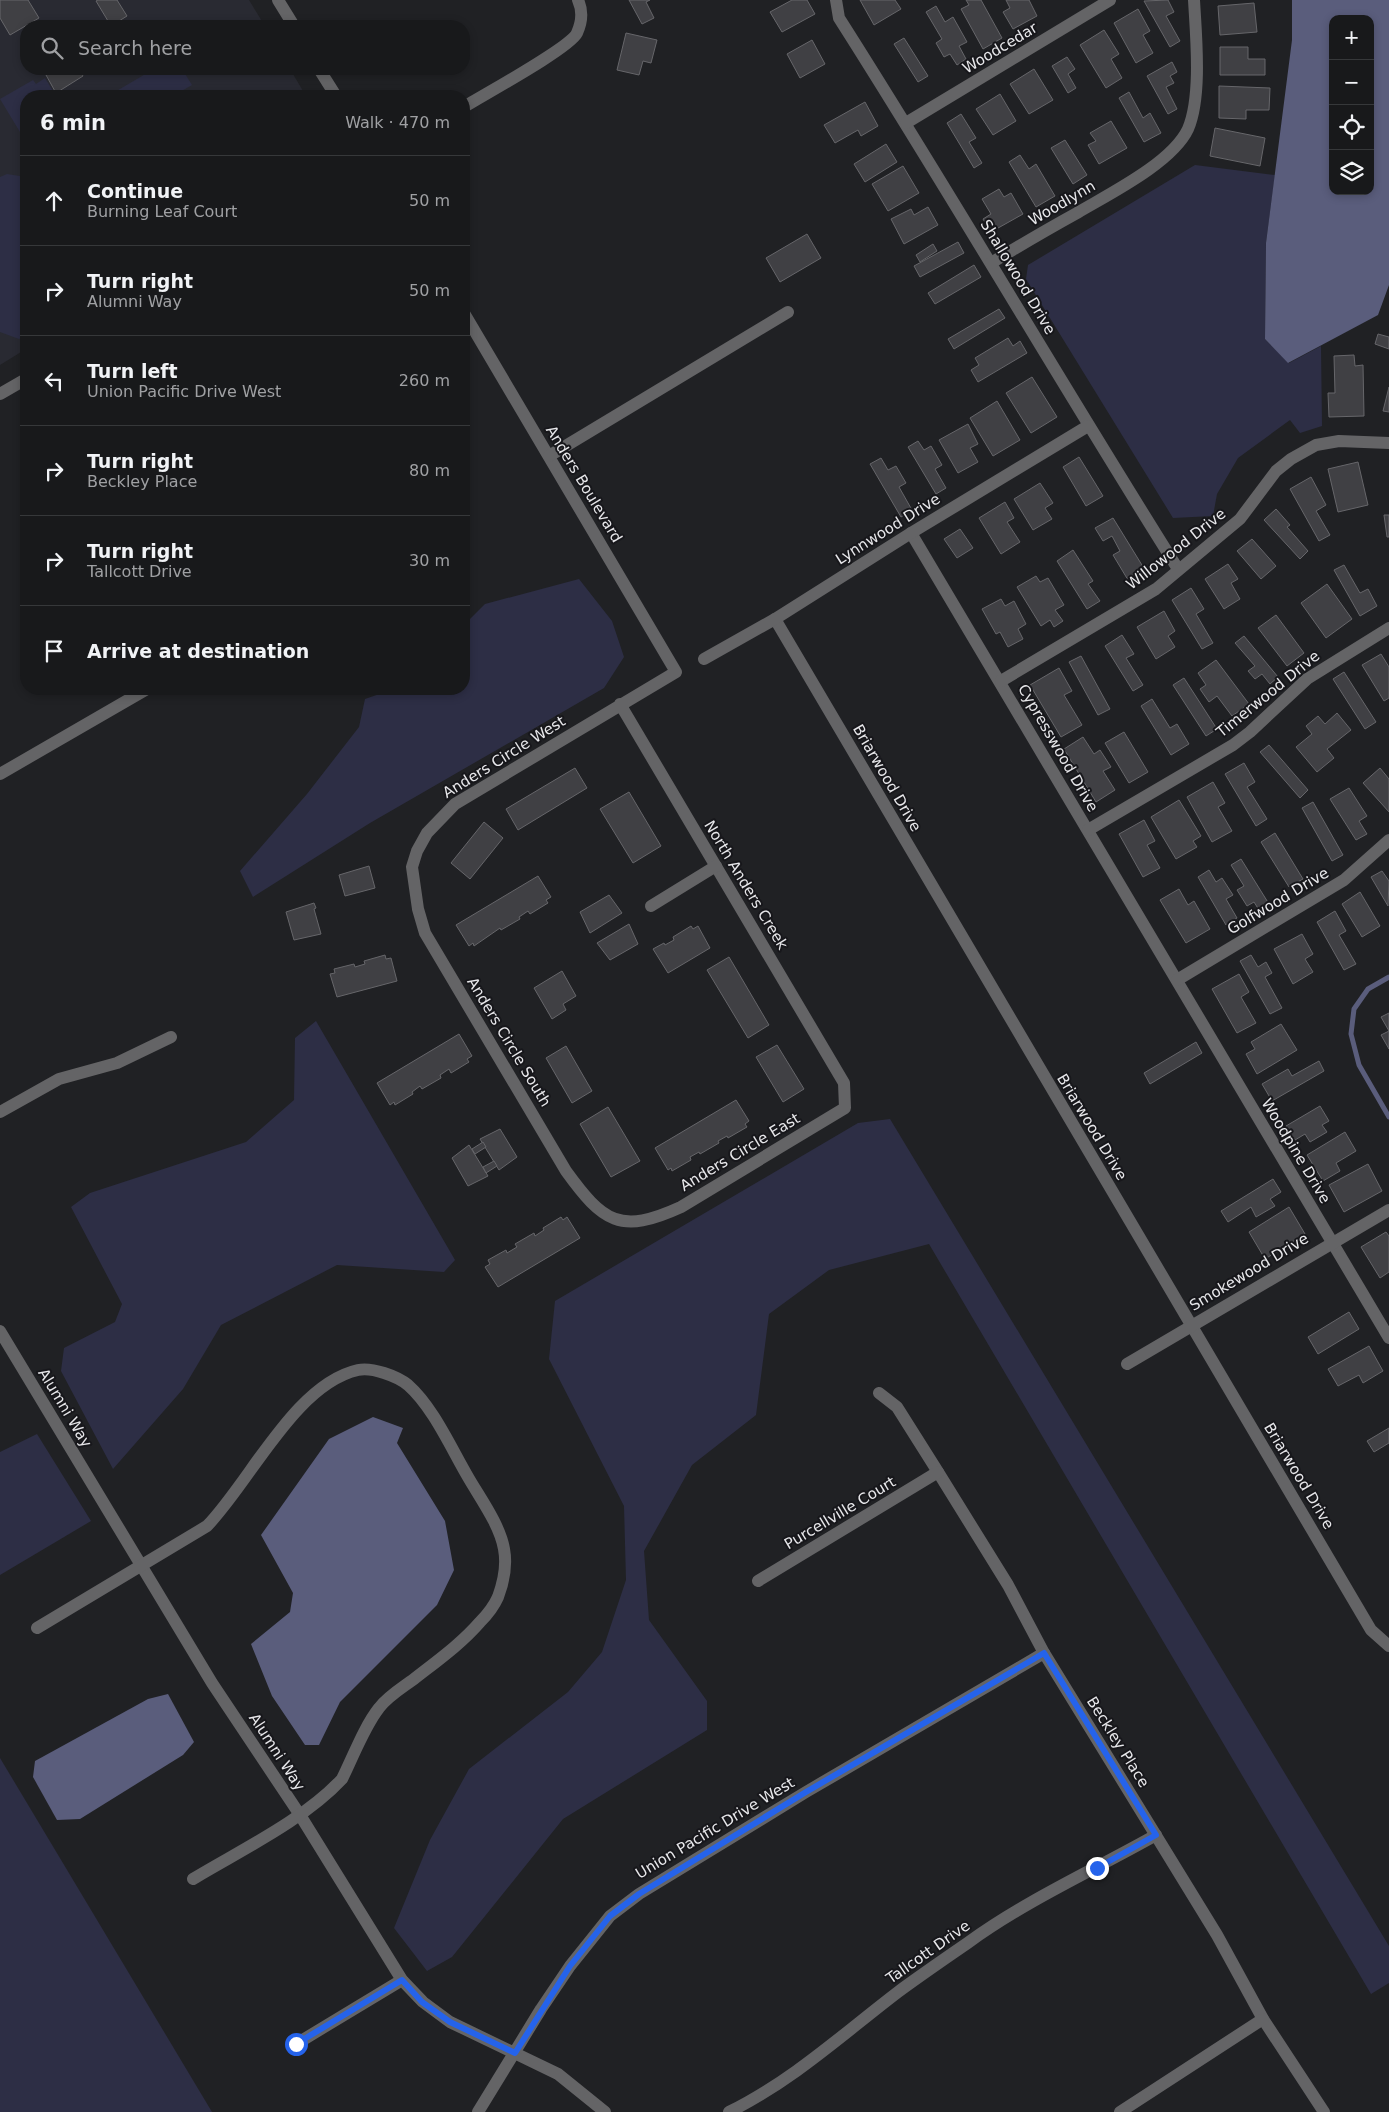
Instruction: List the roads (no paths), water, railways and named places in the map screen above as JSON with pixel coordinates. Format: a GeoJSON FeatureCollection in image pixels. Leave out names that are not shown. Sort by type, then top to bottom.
{"type":"FeatureCollection","features":[{"type":"Feature","properties":{"kind":"street"},"geometry":{"type":"LineString","coordinates":[[278,0],[290,20]]}},
{"type":"Feature","properties":{"kind":"street"},"geometry":{"type":"LineString","coordinates":[[470,103],[542,60],[576,35],[582,14],[578,0]]}},
{"type":"Feature","properties":{"kind":"street","name":"Shallowood Drive"},"geometry":{"type":"LineString","coordinates":[[836,0],[839,18],[906,123],[1088,426],[1178,570]]}},
{"type":"Feature","properties":{"kind":"street","name":"Woodcedar"},"geometry":{"type":"LineString","coordinates":[[906,123],[1110,0]]}},
{"type":"Feature","properties":{"kind":"street","name":"Woodlynn"},"geometry":{"type":"LineString","coordinates":[[991,263],[1148,169],[1176,147],[1188,128],[1196,91],[1194,0]]}},
{"type":"Feature","properties":{"kind":"street"},"geometry":{"type":"LineString","coordinates":[[323,75],[332,90]]}},
{"type":"Feature","properties":{"kind":"street"},"geometry":{"type":"LineString","coordinates":[[549,456],[788,312]]}},
{"type":"Feature","properties":{"kind":"street","name":"Anders Boulevard"},"geometry":{"type":"LineString","coordinates":[[470,323],[676,672]]}},
{"type":"Feature","properties":{"kind":"street"},"geometry":{"type":"LineString","coordinates":[[0,394],[20,382]]}},
{"type":"Feature","properties":{"kind":"street","name":"Lynnwood Drive"},"geometry":{"type":"LineString","coordinates":[[704,659],[774,619],[911,532],[1088,426]]}},
{"type":"Feature","properties":{"kind":"street","name":"Willowood Drive"},"geometry":{"type":"LineString","coordinates":[[1000,681],[1156,589],[1240,519],[1276,471],[1290,459],[1316,445],[1340,442],[1389,443]]}},
{"type":"Feature","properties":{"kind":"street","name":"Cypresswood Drive"},"geometry":{"type":"LineString","coordinates":[[911,532],[1177,980]]}},
{"type":"Feature","properties":{"kind":"street","name":"Briarwood Drive"},"geometry":{"type":"LineString","coordinates":[[774,619],[1371,1630],[1389,1646]]}},
{"type":"Feature","properties":{"kind":"street","name":"Timerwood Drive"},"geometry":{"type":"LineString","coordinates":[[1088,830],[1233,745],[1250,732],[1307,679],[1389,628]]}},
{"type":"Feature","properties":{"kind":"street","name":"Anders Circle West"},"geometry":{"type":"LineString","coordinates":[[417,851],[427,833],[455,804],[676,672]]}},
{"type":"Feature","properties":{"kind":"street"},"geometry":{"type":"LineString","coordinates":[[0,774],[137,695]]}},
{"type":"Feature","properties":{"kind":"street","name":"North Anders Creek"},"geometry":{"type":"LineString","coordinates":[[620,704],[844,1083]]}},
{"type":"Feature","properties":{"kind":"street","name":"Golfwood Drive"},"geometry":{"type":"LineString","coordinates":[[1177,980],[1344,880],[1389,840]]}},
{"type":"Feature","properties":{"kind":"street","name":"Anders Circle South"},"geometry":{"type":"LineString","coordinates":[[417,851],[412,867],[418,909],[425,932],[566,1171],[585,1197],[598,1210],[625,1221]]}},
{"type":"Feature","properties":{"kind":"street"},"geometry":{"type":"LineString","coordinates":[[651,906],[716,866]]}},
{"type":"Feature","properties":{"kind":"street","name":"Woodpine Drive"},"geometry":{"type":"LineString","coordinates":[[1177,980],[1389,1338]]}},
{"type":"Feature","properties":{"kind":"street"},"geometry":{"type":"LineString","coordinates":[[0,1112],[59,1079],[117,1064],[171,1037]]}},
{"type":"Feature","properties":{"kind":"street","name":"Anders Circle East"},"geometry":{"type":"LineString","coordinates":[[625,1221],[641,1222],[658,1218],[681,1207],[844,1108],[844,1083]]}},
{"type":"Feature","properties":{"kind":"street","name":"Smokewood Drive"},"geometry":{"type":"LineString","coordinates":[[1127,1364],[1389,1210]]}},
{"type":"Feature","properties":{"kind":"street","name":"Alumni Way"},"geometry":{"type":"LineString","coordinates":[[0,1331],[212,1683],[300,1815],[402,1980],[422,2002],[450,2022],[558,2074],[605,2112]]}},
{"type":"Feature","properties":{"kind":"street"},"geometry":{"type":"LineString","coordinates":[[37,1628],[207,1526],[223,1509],[296,1411],[322,1388],[342,1376],[360,1369],[384,1372],[407,1384],[421,1399],[438,1425],[491,1517],[504,1547],[506,1564],[497,1599],[485,1617],[454,1647],[378,1708],[342,1779],[333,1789],[300,1815],[193,1879]]}},
{"type":"Feature","properties":{"kind":"street","name":"Beckley Place"},"geometry":{"type":"LineString","coordinates":[[879,1393],[897,1407],[1008,1585],[1044,1653],[1217,1935],[1263,2019],[1324,2112]]}},
{"type":"Feature","properties":{"kind":"street","name":"Purcellville Court"},"geometry":{"type":"LineString","coordinates":[[758,1581],[938,1472]]}},
{"type":"Feature","properties":{"kind":"street","name":"Union Pacific Drive West"},"geometry":{"type":"LineString","coordinates":[[478,2112],[541,2009],[610,1916],[639,1894],[806,1792],[1044,1653]]}},
{"type":"Feature","properties":{"kind":"street","name":"Tallcott Drive"},"geometry":{"type":"LineString","coordinates":[[729,2112],[753,2100],[794,2073],[899,1992],[972,1940],[1033,1902],[1156,1835]]}},
{"type":"Feature","properties":{"kind":"street"},"geometry":{"type":"LineString","coordinates":[[296,2044],[402,1980]]}},
{"type":"Feature","properties":{"kind":"street"},"geometry":{"type":"LineString","coordinates":[[1120,2112],[1263,2019]]}},
{"type":"Feature","properties":{"kind":"waterway"},"geometry":{"type":"LineString","coordinates":[[1389,977],[1368,989],[1354,1009],[1351,1034],[1359,1065],[1389,1117]]}}]}
